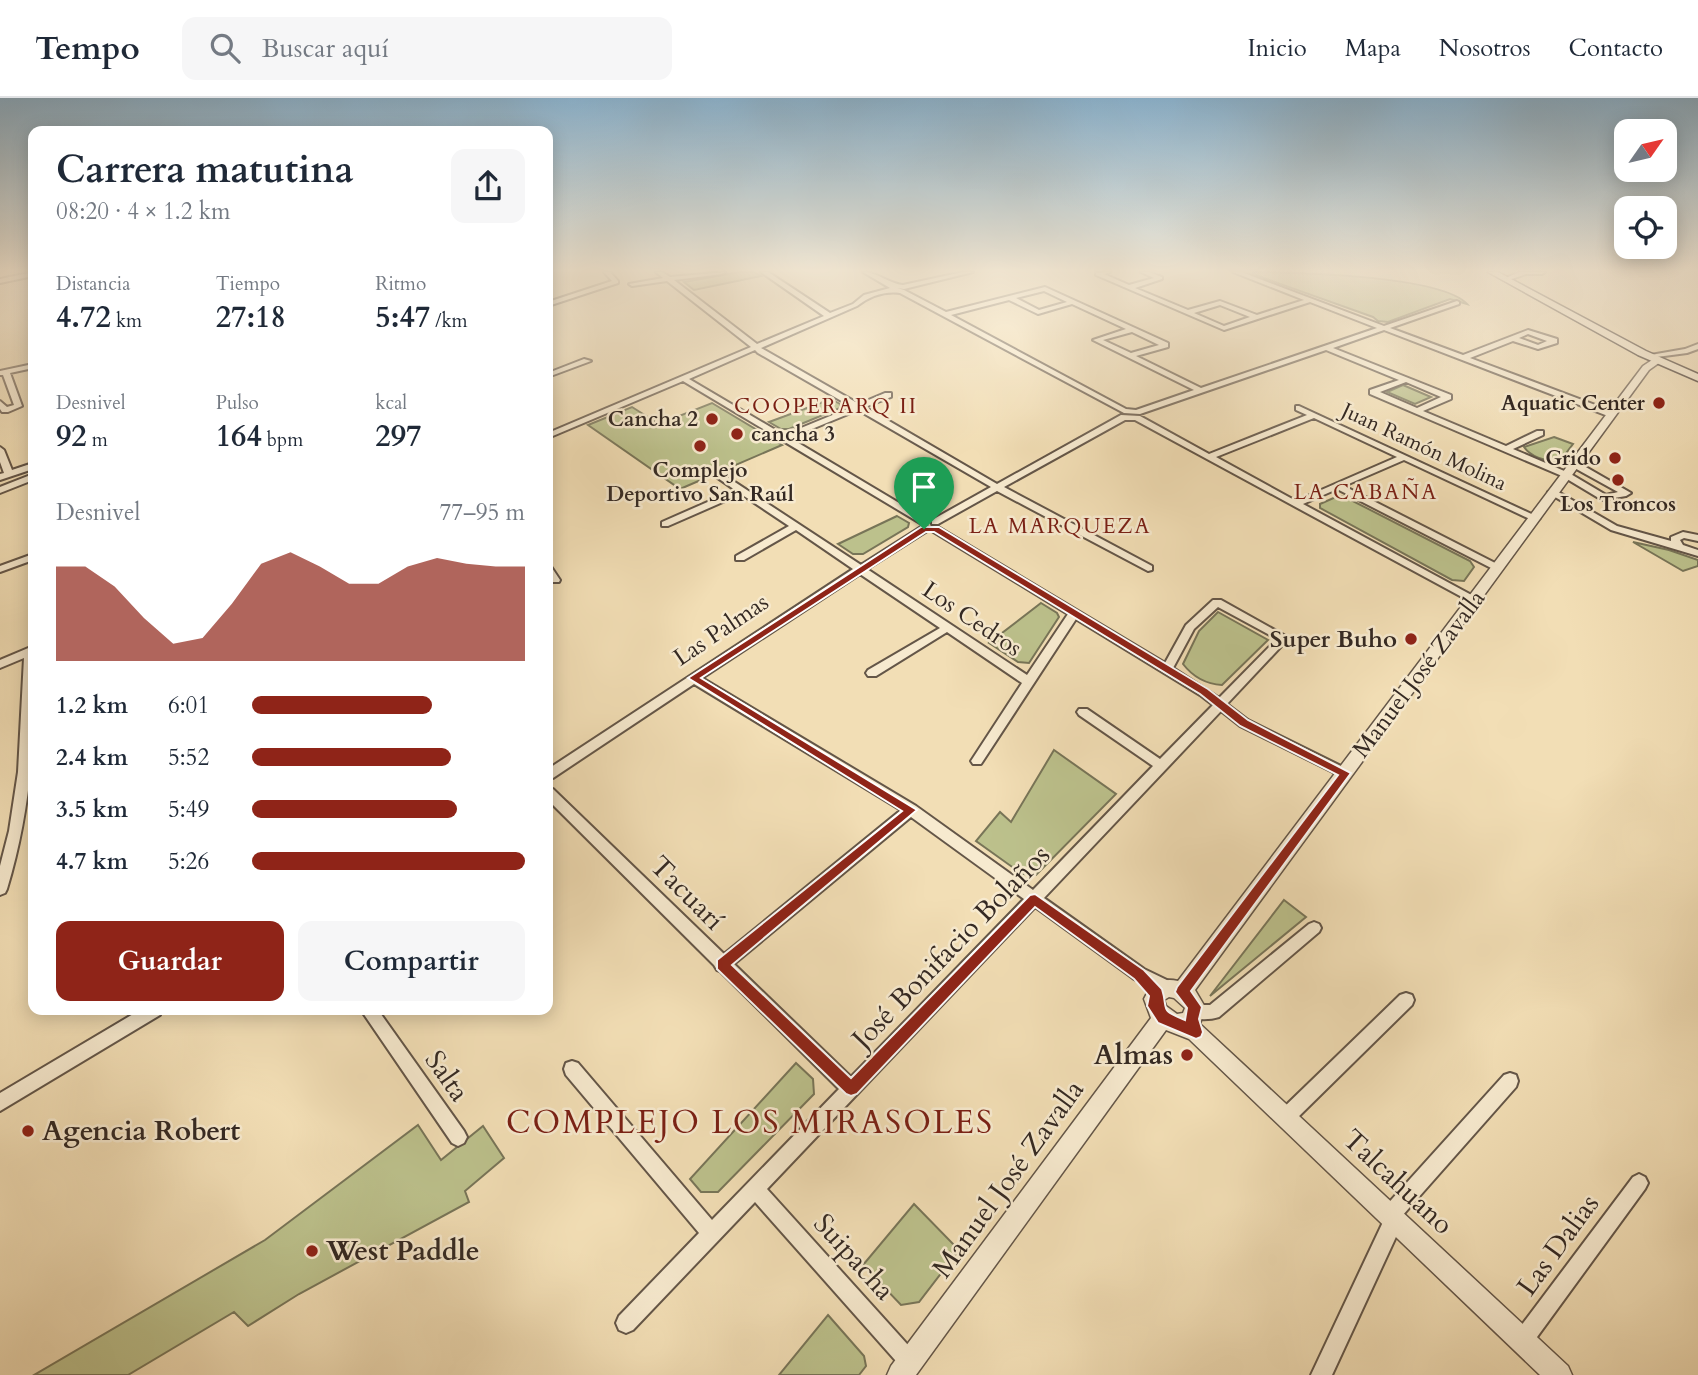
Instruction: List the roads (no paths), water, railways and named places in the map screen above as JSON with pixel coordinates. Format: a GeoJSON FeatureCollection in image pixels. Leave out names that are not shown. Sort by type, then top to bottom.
{"type":"FeatureCollection","features":[{"type":"Feature","properties":{"kind":"main road"},"geometry":{"type":"LineString","coordinates":[[1606,332],[1698,378]]}},
{"type":"Feature","properties":{"kind":"street"},"geometry":{"type":"LineString","coordinates":[[736,332],[756,348],[997,486],[1148,568]]}},
{"type":"Feature","properties":{"kind":"street"},"geometry":{"type":"LineString","coordinates":[[553,433],[793,332]]}},
{"type":"Feature","properties":{"kind":"street"},"geometry":{"type":"LineString","coordinates":[[977,332],[1124,414],[1137,415],[1200,390],[1373,332]]}},
{"type":"Feature","properties":{"kind":"street"},"geometry":{"type":"LineString","coordinates":[[1126,332],[1097,340],[1200,390]]}},
{"type":"Feature","properties":{"kind":"street"},"geometry":{"type":"LineString","coordinates":[[1130,356],[1165,345],[1135,332]]}},
{"type":"Feature","properties":{"kind":"street"},"geometry":{"type":"LineString","coordinates":[[1393,332],[1611,414]]}},
{"type":"Feature","properties":{"kind":"street"},"geometry":{"type":"LineString","coordinates":[[1463,358],[1512,338],[1528,332],[1554,341],[1538,347],[1512,338]]}},
{"type":"Feature","properties":{"kind":"street"},"geometry":{"type":"LineString","coordinates":[[1654,358],[1698,346]]}},
{"type":"Feature","properties":{"kind":"street"},"geometry":{"type":"LineString","coordinates":[[1325,347],[1448,397],[1416,411]]}},
{"type":"Feature","properties":{"kind":"street","name":"Manuel José Zavalla"},"geometry":{"type":"LineString","coordinates":[[1169,991],[1345,773],[1654,358]]}},
{"type":"Feature","properties":{"kind":"street"},"geometry":{"type":"LineString","coordinates":[[553,373],[587,361]]}},
{"type":"Feature","properties":{"kind":"street"},"geometry":{"type":"LineString","coordinates":[[0,403],[5,410],[18,406],[3,374],[28,369]]}},
{"type":"Feature","properties":{"kind":"street"},"geometry":{"type":"LineString","coordinates":[[684,379],[1167,669],[1244,723],[1345,773]]}},
{"type":"Feature","properties":{"kind":"street"},"geometry":{"type":"LineString","coordinates":[[1405,380],[1373,392],[1506,449],[1569,472],[1626,493],[1605,498],[1569,472]]}},
{"type":"Feature","properties":{"kind":"street"},"geometry":{"type":"LineString","coordinates":[[783,438],[888,395]]}},
{"type":"Feature","properties":{"kind":"street","name":"Juan Ramón Molina"},"geometry":{"type":"LineString","coordinates":[[1299,408],[1535,517]]}},
{"type":"Feature","properties":{"kind":"street","name":"Las Palmas"},"geometry":{"type":"LineString","coordinates":[[553,772],[929,525],[1124,414]]}},
{"type":"Feature","properties":{"kind":"street"},"geometry":{"type":"LineString","coordinates":[[1137,415],[1208,457],[1473,600]]}},
{"type":"Feature","properties":{"kind":"street"},"geometry":{"type":"LineString","coordinates":[[1208,457],[1314,415]]}},
{"type":"Feature","properties":{"kind":"street"},"geometry":{"type":"LineString","coordinates":[[1506,449],[1540,433]]}},
{"type":"Feature","properties":{"kind":"street"},"geometry":{"type":"LineString","coordinates":[[0,450],[4,473]]}},
{"type":"Feature","properties":{"kind":"street"},"geometry":{"type":"LineString","coordinates":[[1296,504],[1404,457]]}},
{"type":"Feature","properties":{"kind":"street"},"geometry":{"type":"LineString","coordinates":[[4,473],[28,463]]}},
{"type":"Feature","properties":{"kind":"street"},"geometry":{"type":"LineString","coordinates":[[4,473],[28,468]]}},
{"type":"Feature","properties":{"kind":"street","name":"Los Cedros"},"geometry":{"type":"LineString","coordinates":[[718,474],[1029,682]]}},
{"type":"Feature","properties":{"kind":"street"},"geometry":{"type":"LineString","coordinates":[[0,490],[28,479]]}},
{"type":"Feature","properties":{"kind":"street"},"geometry":{"type":"LineString","coordinates":[[1337,486],[1497,568]]}},
{"type":"Feature","properties":{"kind":"street"},"geometry":{"type":"LineString","coordinates":[[665,524],[742,490]]}},
{"type":"Feature","properties":{"kind":"street"},"geometry":{"type":"LineString","coordinates":[[1555,490],[1581,508],[1596,513],[1627,531],[1677,543],[1697,553]]}},
{"type":"Feature","properties":{"kind":"street"},"geometry":{"type":"LineString","coordinates":[[1555,490],[1623,525],[1627,531]]}},
{"type":"Feature","properties":{"kind":"street"},"geometry":{"type":"LineString","coordinates":[[740,558],[796,526]]}},
{"type":"Feature","properties":{"kind":"street"},"geometry":{"type":"LineString","coordinates":[[1677,543],[1683,535],[1698,538]]}},
{"type":"Feature","properties":{"kind":"street"},"geometry":{"type":"LineString","coordinates":[[0,569],[28,559]]}},
{"type":"Feature","properties":{"kind":"street","name":"José Bonifacio Bolaños"},"geometry":{"type":"LineString","coordinates":[[626,1323],[1284,638],[1217,602],[1190,627],[1167,669]]}},
{"type":"Feature","properties":{"kind":"street"},"geometry":{"type":"LineString","coordinates":[[977,761],[1074,613]]}},
{"type":"Feature","properties":{"kind":"street"},"geometry":{"type":"LineString","coordinates":[[872,673],[947,628]]}},
{"type":"Feature","properties":{"kind":"street"},"geometry":{"type":"LineString","coordinates":[[0,664],[28,652]]}},
{"type":"Feature","properties":{"kind":"street"},"geometry":{"type":"LineString","coordinates":[[693,678],[911,810],[1139,974],[1169,991],[1155,1006],[1184,1021],[1213,1012],[1314,928]]}},
{"type":"Feature","properties":{"kind":"street"},"geometry":{"type":"LineString","coordinates":[[0,889],[15,833],[25,774],[28,712]]}},
{"type":"Feature","properties":{"kind":"street"},"geometry":{"type":"LineString","coordinates":[[1083,712],[1162,766]]}},
{"type":"Feature","properties":{"kind":"street","name":"Tacuarí"},"geometry":{"type":"LineString","coordinates":[[553,797],[722,965],[851,1088]]}},
{"type":"Feature","properties":{"kind":"street"},"geometry":{"type":"LineString","coordinates":[[722,965],[911,810]]}},
{"type":"Feature","properties":{"kind":"street","name":"Talcahuano"},"geometry":{"type":"LineString","coordinates":[[1169,991],[1192,1001],[1184,1021],[1559,1375]]}},
{"type":"Feature","properties":{"kind":"street"},"geometry":{"type":"LineString","coordinates":[[1286,1117],[1406,1000]]}},
{"type":"Feature","properties":{"kind":"street"},"geometry":{"type":"LineString","coordinates":[[0,1103],[146,1015]]}},
{"type":"Feature","properties":{"kind":"street","name":"Salta"},"geometry":{"type":"LineString","coordinates":[[373,1015],[458,1137]]}},
{"type":"Feature","properties":{"kind":"street","name":"Manuel José Zavalla"},"geometry":{"type":"LineString","coordinates":[[905,1368],[1184,1021]]}},
{"type":"Feature","properties":{"kind":"street"},"geometry":{"type":"LineString","coordinates":[[572,1069],[712,1234]]}},
{"type":"Feature","properties":{"kind":"street"},"geometry":{"type":"LineString","coordinates":[[1321,1375],[1392,1218],[1510,1082]]}},
{"type":"Feature","properties":{"kind":"street","name":"Las Dalias"},"geometry":{"type":"LineString","coordinates":[[1522,1341],[1639,1183]]}},
{"type":"Feature","properties":{"kind":"street","name":"Suipacha"},"geometry":{"type":"LineString","coordinates":[[755,1189],[905,1368]]}},
{"type":"Feature","properties":{"kind":"place","name":"Aquatic Center"},"geometry":{"type":"Point","coordinates":[1659,403]}},
{"type":"Feature","properties":{"kind":"place","name":"Cancha 2"},"geometry":{"type":"Point","coordinates":[712,419]}},
{"type":"Feature","properties":{"kind":"place","name":"cancha 3"},"geometry":{"type":"Point","coordinates":[737,434]}},
{"type":"Feature","properties":{"kind":"place","name":"Complejo Deportivo San Raúl"},"geometry":{"type":"Point","coordinates":[700,446]}},
{"type":"Feature","properties":{"kind":"place","name":"Grido"},"geometry":{"type":"Point","coordinates":[1615,458]}},
{"type":"Feature","properties":{"kind":"place","name":"Los Troncos"},"geometry":{"type":"Point","coordinates":[1618,480]}},
{"type":"Feature","properties":{"kind":"place","name":"Super Buho"},"geometry":{"type":"Point","coordinates":[1411,639]}},
{"type":"Feature","properties":{"kind":"place","name":"Almas"},"geometry":{"type":"Point","coordinates":[1187,1055]}},
{"type":"Feature","properties":{"kind":"place","name":"Agencia Robert"},"geometry":{"type":"Point","coordinates":[28,1131]}},
{"type":"Feature","properties":{"kind":"place","name":"West Paddle"},"geometry":{"type":"Point","coordinates":[312,1251]}},
{"type":"Feature","properties":{"kind":"district","name":"COOPERARQ II"},"geometry":{"type":"Point","coordinates":[826,406]}},
{"type":"Feature","properties":{"kind":"district","name":"LA CABAÑA"},"geometry":{"type":"Point","coordinates":[1366,492]}},
{"type":"Feature","properties":{"kind":"district","name":"LA MARQUEZA"},"geometry":{"type":"Point","coordinates":[1060,526]}},
{"type":"Feature","properties":{"kind":"district","name":"COMPLEJO LOS MIRASOLES"},"geometry":{"type":"Point","coordinates":[750,1123]}}]}
